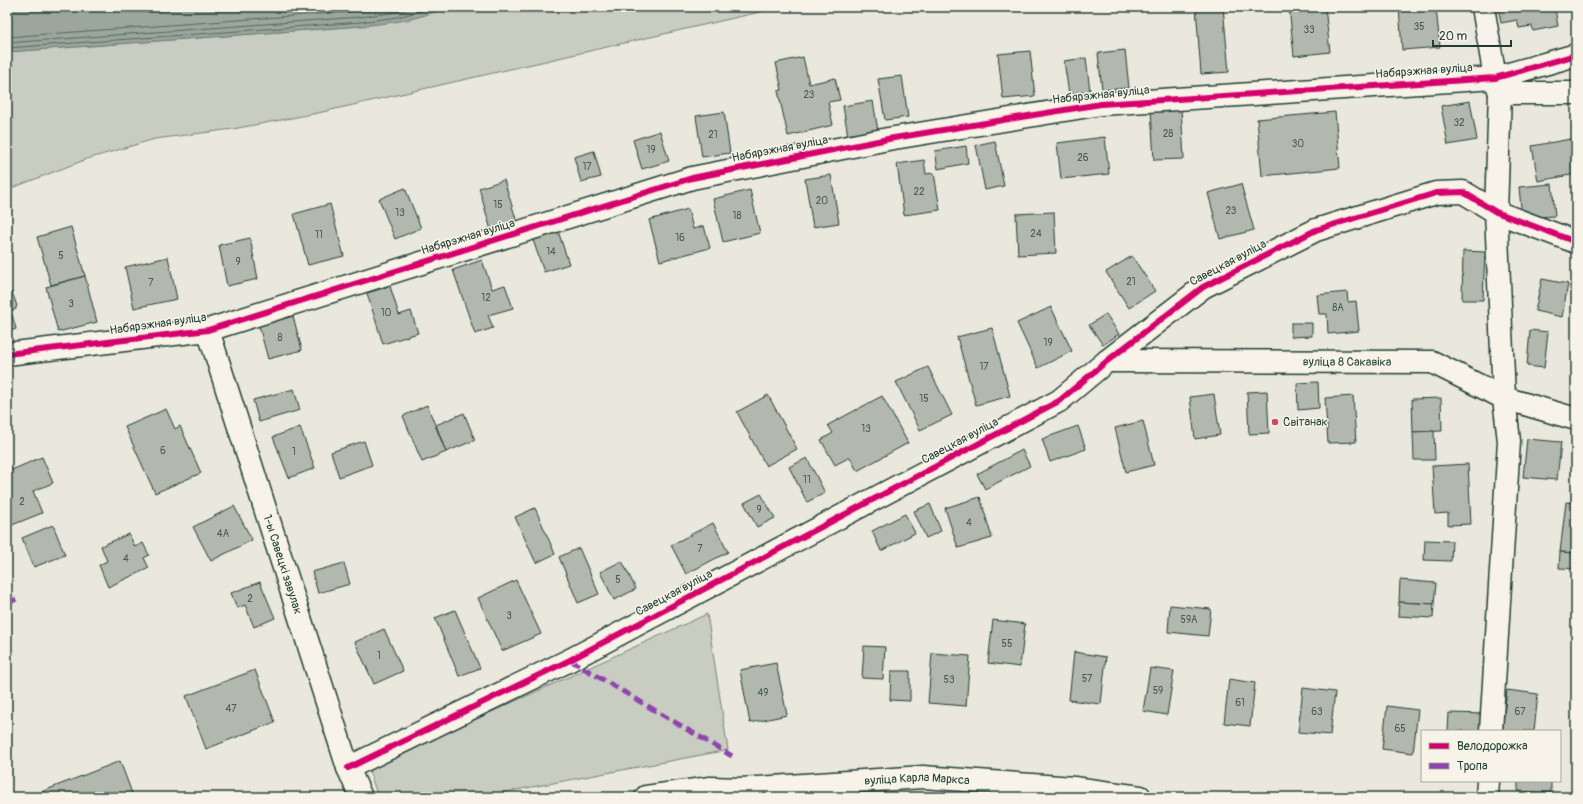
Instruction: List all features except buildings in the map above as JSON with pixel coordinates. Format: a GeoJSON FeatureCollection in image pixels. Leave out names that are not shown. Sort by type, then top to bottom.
{"type":"FeatureCollection","features":[{"type":"Feature","properties":{"kind":"street"},"geometry":{"type":"LineString","coordinates":[[1483,7],[1497,85],[1496,212],[1504,398],[1509,441],[1491,730]]}},
{"type":"Feature","properties":{"kind":"street","name":"Набярэжная вуліца"},"geometry":{"type":"LineString","coordinates":[[7,354],[208,330],[692,178],[880,140],[1101,104],[1497,85],[1576,55]]}},
{"type":"Feature","properties":{"kind":"street"},"geometry":{"type":"LineString","coordinates":[[1497,85],[1576,93]]}},
{"type":"Feature","properties":{"kind":"street","name":"Савецкая вуліца"},"geometry":{"type":"LineString","coordinates":[[348,768],[570,660],[1059,401],[1106,361],[1203,287],[1316,230],[1436,192],[1463,192],[1496,212],[1576,242]]}},
{"type":"Feature","properties":{"kind":"street","name":"1-ы Савецкі завулак"},"geometry":{"type":"LineString","coordinates":[[208,330],[348,768],[361,797]]}},
{"type":"Feature","properties":{"kind":"street","name":"вуліца 8 Сакавіка"},"geometry":{"type":"LineString","coordinates":[[1106,361],[1432,362],[1504,398],[1576,419]]}},
{"type":"Feature","properties":{"kind":"street","name":"вуліца Карла Маркса"},"geometry":{"type":"LineString","coordinates":[[646,797],[923,777],[1074,788],[1140,797]]}},
{"type":"Feature","properties":{"kind":"street"},"geometry":{"type":"LineString","coordinates":[[1486,797],[1488,782]]}},
{"type":"Feature","properties":{"kind":"shaded area"},"geometry":{"type":"Polygon","coordinates":[[[445,7],[782,7],[318,113],[233,129],[155,139],[87,159],[7,190],[7,52],[361,26],[435,12],[445,7]]]}},
{"type":"Feature","properties":{"kind":"shaded area"},"geometry":{"type":"Polygon","coordinates":[[[707,614],[728,750],[479,797],[378,797],[368,768],[707,614]]]}},
{"type":"Feature","properties":{"kind":"water"},"geometry":{"type":"Polygon","coordinates":[[[7,7],[445,7],[415,18],[361,26],[7,52],[7,7]]]}},
{"type":"Feature","properties":{"kind":"marked path"},"geometry":{"type":"LineString","coordinates":[[7,603],[17,599]]}},
{"type":"Feature","properties":{"kind":"marked path"},"geometry":{"type":"LineString","coordinates":[[570,660],[732,756]]}},
{"type":"Feature","properties":{"kind":"cycle path"},"geometry":{"type":"LineString","coordinates":[[7,354],[208,330],[692,178],[888,139],[1101,104],[1495,78],[1576,55]]}},
{"type":"Feature","properties":{"kind":"cycle path"},"geometry":{"type":"LineString","coordinates":[[348,768],[570,660],[1059,401],[1107,361],[1203,287],[1316,230],[1436,193],[1463,192],[1496,212],[1576,242]]}},
{"type":"Feature","properties":{"kind":"place","name":"Світанак"},"geometry":{"type":"Point","coordinates":[1275,422]}}]}
